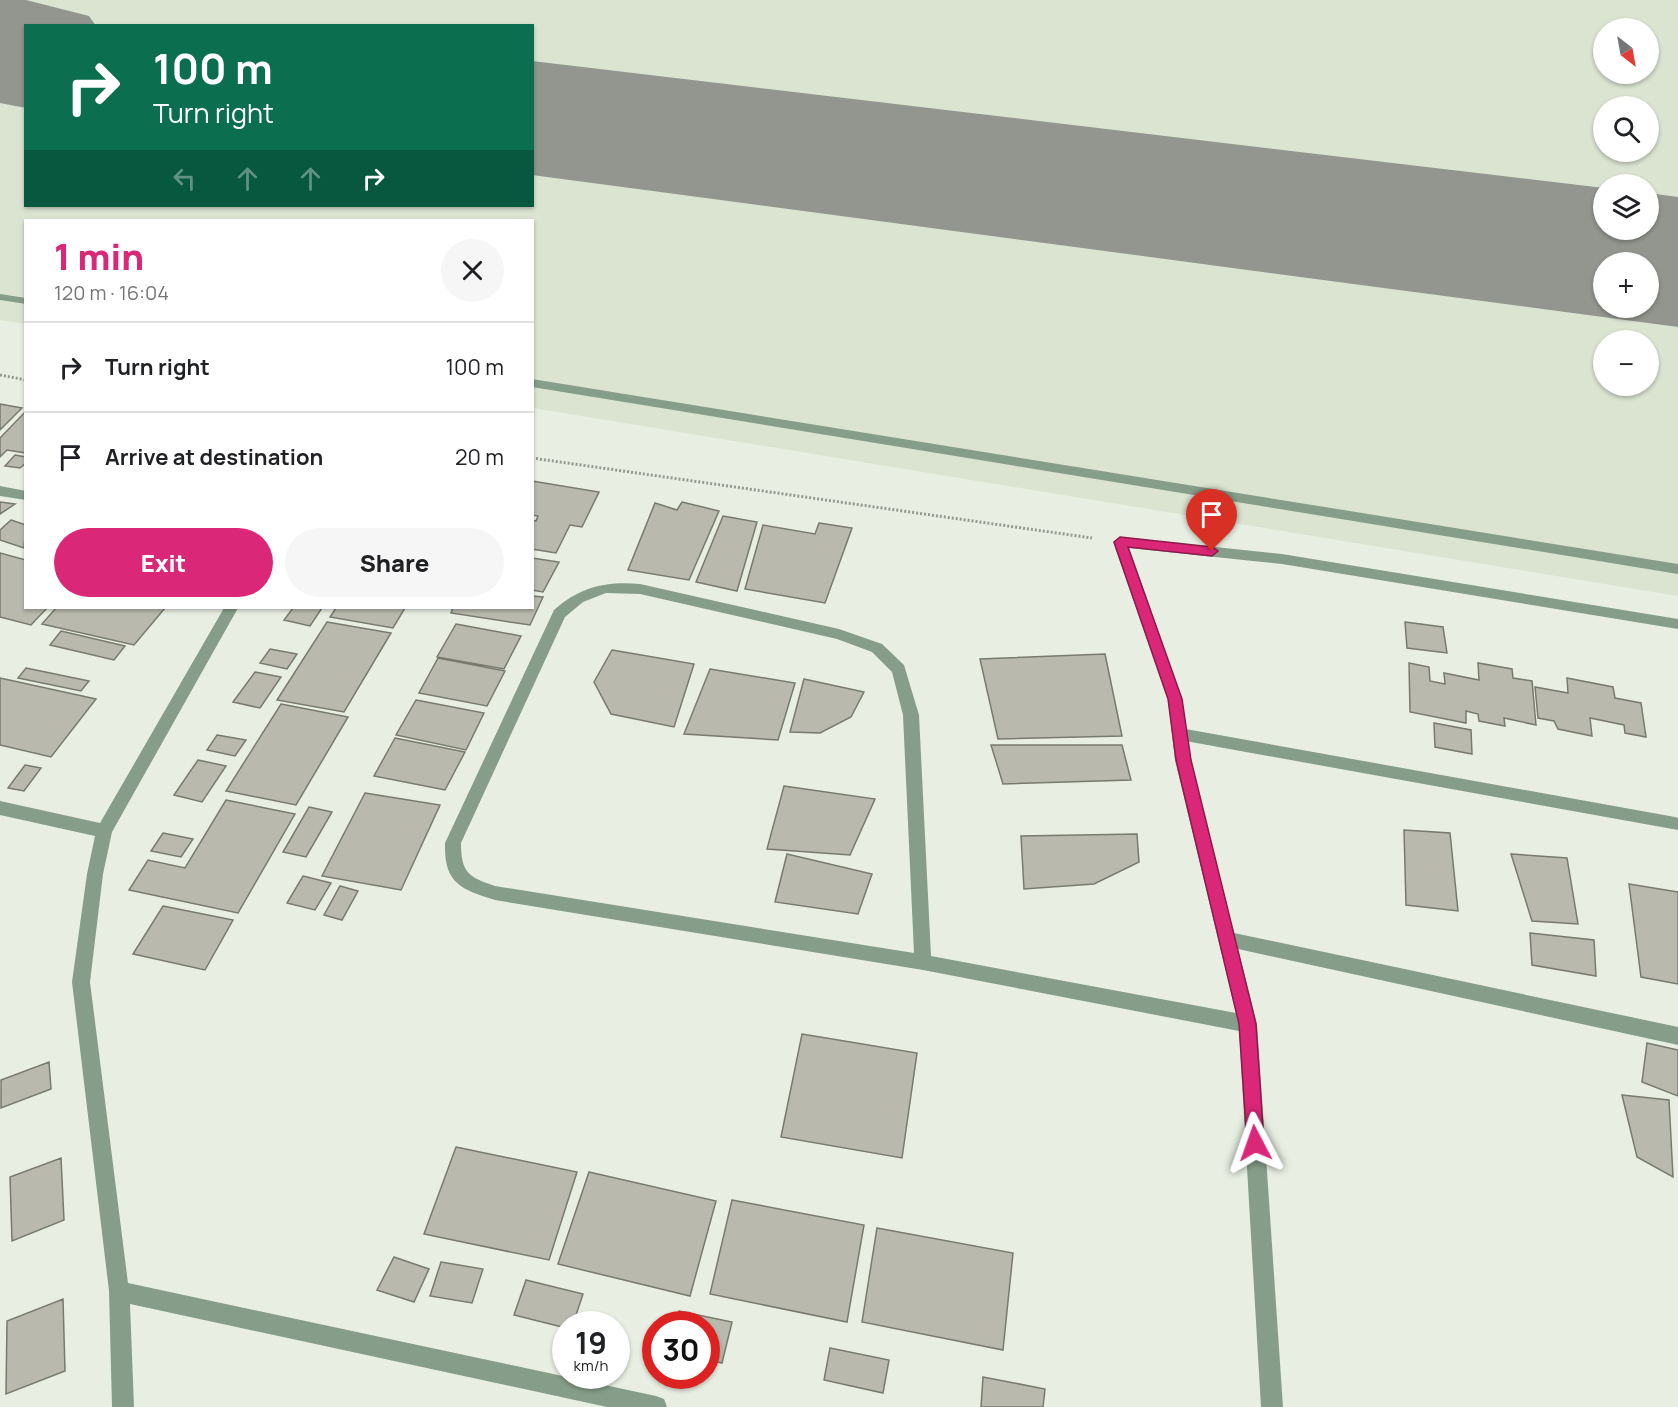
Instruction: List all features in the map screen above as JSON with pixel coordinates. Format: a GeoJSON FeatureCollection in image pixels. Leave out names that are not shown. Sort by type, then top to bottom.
{"type":"FeatureCollection","features":[{"type":"Feature","properties":{"kind":"street"},"geometry":{"type":"LineString","coordinates":[[0,297],[24,301]]}},
{"type":"Feature","properties":{"kind":"street"},"geometry":{"type":"LineString","coordinates":[[534,383],[1678,569]]}},
{"type":"Feature","properties":{"kind":"street"},"geometry":{"type":"LineString","coordinates":[[0,491],[24,496]]}},
{"type":"Feature","properties":{"kind":"street"},"geometry":{"type":"LineString","coordinates":[[1274,1407],[1248,1024],[1184,760],[1175,699],[1120,542],[1282,559],[1678,624]]}},
{"type":"Feature","properties":{"kind":"street"},"geometry":{"type":"LineString","coordinates":[[923,962],[911,715],[899,669],[877,648],[839,634],[640,589],[612,586],[594,590],[571,601],[559,614],[549,632],[453,843],[452,859],[456,873],[468,885],[495,893],[923,962],[1248,1024]]}},
{"type":"Feature","properties":{"kind":"street"},"geometry":{"type":"LineString","coordinates":[[123,1407],[119,1291],[81,982],[95,874],[104,831],[230,609]]}},
{"type":"Feature","properties":{"kind":"street"},"geometry":{"type":"LineString","coordinates":[[1180,734],[1675,824]]}},
{"type":"Feature","properties":{"kind":"street"},"geometry":{"type":"LineString","coordinates":[[0,808],[104,831]]}},
{"type":"Feature","properties":{"kind":"street"},"geometry":{"type":"LineString","coordinates":[[1226,939],[1678,1036]]}},
{"type":"Feature","properties":{"kind":"street"},"geometry":{"type":"LineString","coordinates":[[119,1291],[656,1407]]}},
{"type":"Feature","properties":{"kind":"path"},"geometry":{"type":"LineString","coordinates":[[0,375],[24,380]]}},
{"type":"Feature","properties":{"kind":"path"},"geometry":{"type":"LineString","coordinates":[[534,458],[1120,542]]}},
{"type":"Feature","properties":{"kind":"shaded area"},"geometry":{"type":"Polygon","coordinates":[[[0,0],[1678,0],[1678,596],[534,408],[534,219],[24,219],[24,324],[0,320],[0,0]]]}},
{"type":"Feature","properties":{"kind":"building"},"geometry":{"type":"Polygon","coordinates":[[[0,404],[22,408],[0,430],[0,404]]]}},
{"type":"Feature","properties":{"kind":"building"},"geometry":{"type":"Polygon","coordinates":[[[24,413],[24,453],[7,450],[0,457],[0,438],[24,413]]]}},
{"type":"Feature","properties":{"kind":"building"},"geometry":{"type":"Polygon","coordinates":[[[15,455],[24,457],[24,465],[20,468],[5,466],[15,455]]]}},
{"type":"Feature","properties":{"kind":"building"},"geometry":{"type":"Polygon","coordinates":[[[534,481],[599,492],[582,527],[570,525],[556,553],[534,549],[534,520],[536,521],[538,516],[534,515],[534,481]]]}},
{"type":"Feature","properties":{"kind":"building"},"geometry":{"type":"Polygon","coordinates":[[[0,502],[15,504],[0,514],[0,502]]]}},
{"type":"Feature","properties":{"kind":"building"},"geometry":{"type":"Polygon","coordinates":[[[682,502],[719,511],[689,580],[628,570],[655,503],[677,510],[682,502]]]}},
{"type":"Feature","properties":{"kind":"building"},"geometry":{"type":"Polygon","coordinates":[[[723,516],[757,522],[737,591],[696,582],[723,516]]]}},
{"type":"Feature","properties":{"kind":"building"},"geometry":{"type":"Polygon","coordinates":[[[11,520],[24,524],[24,548],[0,540],[0,530],[11,520]]]}},
{"type":"Feature","properties":{"kind":"building"},"geometry":{"type":"Polygon","coordinates":[[[819,523],[852,528],[825,603],[745,589],[763,525],[815,534],[819,523]]]}},
{"type":"Feature","properties":{"kind":"building"},"geometry":{"type":"Polygon","coordinates":[[[0,553],[24,559],[24,609],[46,609],[31,625],[0,617],[0,553]]]}},
{"type":"Feature","properties":{"kind":"building"},"geometry":{"type":"Polygon","coordinates":[[[534,558],[559,562],[543,592],[534,590],[534,558]]]}},
{"type":"Feature","properties":{"kind":"building"},"geometry":{"type":"Polygon","coordinates":[[[534,596],[543,597],[530,625],[451,613],[453,609],[534,609],[534,596]]]}},
{"type":"Feature","properties":{"kind":"building"},"geometry":{"type":"Polygon","coordinates":[[[55,609],[164,609],[134,645],[42,624],[55,609]]]}},
{"type":"Feature","properties":{"kind":"building"},"geometry":{"type":"Polygon","coordinates":[[[292,609],[321,609],[310,626],[284,620],[292,609]]]}},
{"type":"Feature","properties":{"kind":"building"},"geometry":{"type":"Polygon","coordinates":[[[335,609],[404,609],[393,628],[330,617],[335,609]]]}},
{"type":"Feature","properties":{"kind":"building"},"geometry":{"type":"Polygon","coordinates":[[[327,622],[391,633],[344,712],[277,700],[327,622]]]}},
{"type":"Feature","properties":{"kind":"building"},"geometry":{"type":"Polygon","coordinates":[[[1405,622],[1443,627],[1447,653],[1407,648],[1405,622]]]}},
{"type":"Feature","properties":{"kind":"building"},"geometry":{"type":"Polygon","coordinates":[[[456,624],[521,636],[504,669],[437,657],[456,624]]]}},
{"type":"Feature","properties":{"kind":"building"},"geometry":{"type":"Polygon","coordinates":[[[61,631],[125,646],[114,660],[50,645],[61,631]]]}},
{"type":"Feature","properties":{"kind":"building"},"geometry":{"type":"Polygon","coordinates":[[[270,649],[297,654],[287,669],[260,663],[270,649]]]}},
{"type":"Feature","properties":{"kind":"building"},"geometry":{"type":"Polygon","coordinates":[[[612,650],[694,664],[674,727],[611,714],[594,682],[612,650]]]}},
{"type":"Feature","properties":{"kind":"building"},"geometry":{"type":"Polygon","coordinates":[[[1105,654],[1122,736],[998,739],[980,659],[1105,654]]]}},
{"type":"Feature","properties":{"kind":"building"},"geometry":{"type":"Polygon","coordinates":[[[438,658],[505,671],[487,706],[419,693],[438,658]]]}},
{"type":"Feature","properties":{"kind":"building"},"geometry":{"type":"Polygon","coordinates":[[[1409,663],[1429,667],[1430,681],[1445,684],[1444,673],[1479,680],[1478,663],[1512,669],[1513,678],[1532,681],[1536,725],[1504,718],[1505,726],[1479,721],[1478,714],[1466,711],[1466,723],[1410,712],[1409,663]]]}},
{"type":"Feature","properties":{"kind":"building"},"geometry":{"type":"Polygon","coordinates":[[[26,668],[89,681],[81,691],[18,678],[26,668]]]}},
{"type":"Feature","properties":{"kind":"building"},"geometry":{"type":"Polygon","coordinates":[[[710,669],[795,683],[778,740],[684,734],[710,669]]]}},
{"type":"Feature","properties":{"kind":"building"},"geometry":{"type":"Polygon","coordinates":[[[255,672],[281,677],[260,708],[233,702],[255,672]]]}},
{"type":"Feature","properties":{"kind":"building"},"geometry":{"type":"Polygon","coordinates":[[[0,678],[96,699],[51,757],[0,745],[0,678]]]}},
{"type":"Feature","properties":{"kind":"building"},"geometry":{"type":"Polygon","coordinates":[[[1567,678],[1613,687],[1615,698],[1641,703],[1646,737],[1625,733],[1624,725],[1590,718],[1592,736],[1558,729],[1554,721],[1538,718],[1535,687],[1568,693],[1567,678]]]}},
{"type":"Feature","properties":{"kind":"building"},"geometry":{"type":"Polygon","coordinates":[[[804,679],[864,692],[851,717],[820,733],[790,732],[804,679]]]}},
{"type":"Feature","properties":{"kind":"building"},"geometry":{"type":"Polygon","coordinates":[[[416,700],[484,713],[466,750],[396,735],[416,700]]]}},
{"type":"Feature","properties":{"kind":"building"},"geometry":{"type":"Polygon","coordinates":[[[281,704],[348,717],[296,805],[226,791],[281,704]]]}},
{"type":"Feature","properties":{"kind":"building"},"geometry":{"type":"Polygon","coordinates":[[[1434,723],[1471,730],[1472,754],[1435,747],[1434,723]]]}},
{"type":"Feature","properties":{"kind":"building"},"geometry":{"type":"Polygon","coordinates":[[[217,735],[246,740],[235,756],[207,750],[217,735]]]}},
{"type":"Feature","properties":{"kind":"building"},"geometry":{"type":"Polygon","coordinates":[[[395,738],[465,752],[445,790],[374,776],[395,738]]]}},
{"type":"Feature","properties":{"kind":"building"},"geometry":{"type":"Polygon","coordinates":[[[991,745],[1122,745],[1131,780],[1003,784],[991,745]]]}},
{"type":"Feature","properties":{"kind":"building"},"geometry":{"type":"Polygon","coordinates":[[[198,760],[226,766],[202,802],[174,795],[198,760]]]}},
{"type":"Feature","properties":{"kind":"building"},"geometry":{"type":"Polygon","coordinates":[[[25,765],[41,768],[24,791],[8,788],[25,765]]]}},
{"type":"Feature","properties":{"kind":"building"},"geometry":{"type":"Polygon","coordinates":[[[784,786],[875,799],[850,855],[767,849],[784,786]]]}},
{"type":"Feature","properties":{"kind":"building"},"geometry":{"type":"Polygon","coordinates":[[[365,793],[440,805],[401,890],[322,876],[365,793]]]}},
{"type":"Feature","properties":{"kind":"building"},"geometry":{"type":"Polygon","coordinates":[[[226,800],[295,814],[238,913],[129,890],[148,860],[185,868],[226,800]]]}},
{"type":"Feature","properties":{"kind":"building"},"geometry":{"type":"Polygon","coordinates":[[[309,807],[332,812],[306,857],[283,852],[309,807]]]}},
{"type":"Feature","properties":{"kind":"building"},"geometry":{"type":"Polygon","coordinates":[[[1404,830],[1450,833],[1458,911],[1406,905],[1404,830]]]}},
{"type":"Feature","properties":{"kind":"building"},"geometry":{"type":"Polygon","coordinates":[[[163,833],[193,839],[181,857],[151,851],[163,833]]]}},
{"type":"Feature","properties":{"kind":"building"},"geometry":{"type":"Polygon","coordinates":[[[1137,834],[1139,862],[1094,884],[1024,889],[1021,836],[1137,834]]]}},
{"type":"Feature","properties":{"kind":"building"},"geometry":{"type":"Polygon","coordinates":[[[787,854],[872,874],[858,914],[775,902],[787,854]]]}},
{"type":"Feature","properties":{"kind":"building"},"geometry":{"type":"Polygon","coordinates":[[[1511,854],[1567,858],[1578,924],[1532,921],[1511,854]]]}},
{"type":"Feature","properties":{"kind":"building"},"geometry":{"type":"Polygon","coordinates":[[[303,876],[331,883],[315,910],[287,903],[303,876]]]}},
{"type":"Feature","properties":{"kind":"building"},"geometry":{"type":"Polygon","coordinates":[[[1629,884],[1678,892],[1678,984],[1641,977],[1629,884]]]}},
{"type":"Feature","properties":{"kind":"building"},"geometry":{"type":"Polygon","coordinates":[[[340,886],[358,891],[342,920],[324,915],[340,886]]]}},
{"type":"Feature","properties":{"kind":"building"},"geometry":{"type":"Polygon","coordinates":[[[163,906],[233,920],[205,970],[133,954],[163,906]]]}},
{"type":"Feature","properties":{"kind":"building"},"geometry":{"type":"Polygon","coordinates":[[[1530,933],[1594,940],[1596,976],[1532,965],[1530,933]]]}},
{"type":"Feature","properties":{"kind":"building"},"geometry":{"type":"Polygon","coordinates":[[[802,1034],[917,1053],[902,1158],[781,1137],[802,1034]]]}},
{"type":"Feature","properties":{"kind":"building"},"geometry":{"type":"Polygon","coordinates":[[[1647,1043],[1678,1050],[1678,1096],[1642,1082],[1647,1043]]]}},
{"type":"Feature","properties":{"kind":"building"},"geometry":{"type":"Polygon","coordinates":[[[49,1062],[51,1089],[1,1108],[1,1080],[49,1062]]]}},
{"type":"Feature","properties":{"kind":"building"},"geometry":{"type":"Polygon","coordinates":[[[1622,1095],[1669,1100],[1673,1177],[1637,1157],[1622,1095]]]}},
{"type":"Feature","properties":{"kind":"building"},"geometry":{"type":"Polygon","coordinates":[[[456,1147],[577,1172],[549,1260],[424,1234],[456,1147]]]}},
{"type":"Feature","properties":{"kind":"building"},"geometry":{"type":"Polygon","coordinates":[[[61,1158],[64,1220],[12,1241],[10,1177],[61,1158]]]}},
{"type":"Feature","properties":{"kind":"building"},"geometry":{"type":"Polygon","coordinates":[[[589,1172],[716,1201],[690,1296],[558,1264],[589,1172]]]}},
{"type":"Feature","properties":{"kind":"building"},"geometry":{"type":"Polygon","coordinates":[[[732,1200],[864,1225],[847,1322],[710,1294],[732,1200]]]}},
{"type":"Feature","properties":{"kind":"building"},"geometry":{"type":"Polygon","coordinates":[[[877,1228],[1013,1253],[1003,1350],[862,1322],[877,1228]]]}},
{"type":"Feature","properties":{"kind":"building"},"geometry":{"type":"Polygon","coordinates":[[[394,1257],[429,1269],[414,1302],[377,1290],[394,1257]]]}},
{"type":"Feature","properties":{"kind":"building"},"geometry":{"type":"Polygon","coordinates":[[[441,1262],[483,1269],[472,1303],[430,1296],[441,1262]]]}},
{"type":"Feature","properties":{"kind":"building"},"geometry":{"type":"Polygon","coordinates":[[[526,1280],[583,1294],[577,1311],[552,1311],[552,1324],[514,1315],[526,1280]]]}},
{"type":"Feature","properties":{"kind":"building"},"geometry":{"type":"Polygon","coordinates":[[[63,1299],[65,1371],[6,1394],[7,1321],[63,1299]]]}},
{"type":"Feature","properties":{"kind":"building"},"geometry":{"type":"Polygon","coordinates":[[[720,1320],[732,1322],[722,1363],[720,1362],[720,1320]]]}},
{"type":"Feature","properties":{"kind":"building"},"geometry":{"type":"Polygon","coordinates":[[[830,1348],[889,1360],[883,1393],[824,1380],[830,1348]]]}},
{"type":"Feature","properties":{"kind":"building"},"geometry":{"type":"Polygon","coordinates":[[[983,1377],[1045,1389],[1043,1407],[981,1407],[983,1377]]]}},
{"type":"Feature","properties":{"kind":"runway"},"geometry":{"type":"LineString","coordinates":[[0,50],[24,54]]}},
{"type":"Feature","properties":{"kind":"runway"},"geometry":{"type":"LineString","coordinates":[[534,118],[1678,262]]}},
{"type":"Feature","properties":{"kind":"route"},"geometry":{"type":"LineString","coordinates":[[1212,551],[1120,542],[1175,699],[1184,760],[1248,1024],[1255,1143]]}}]}
